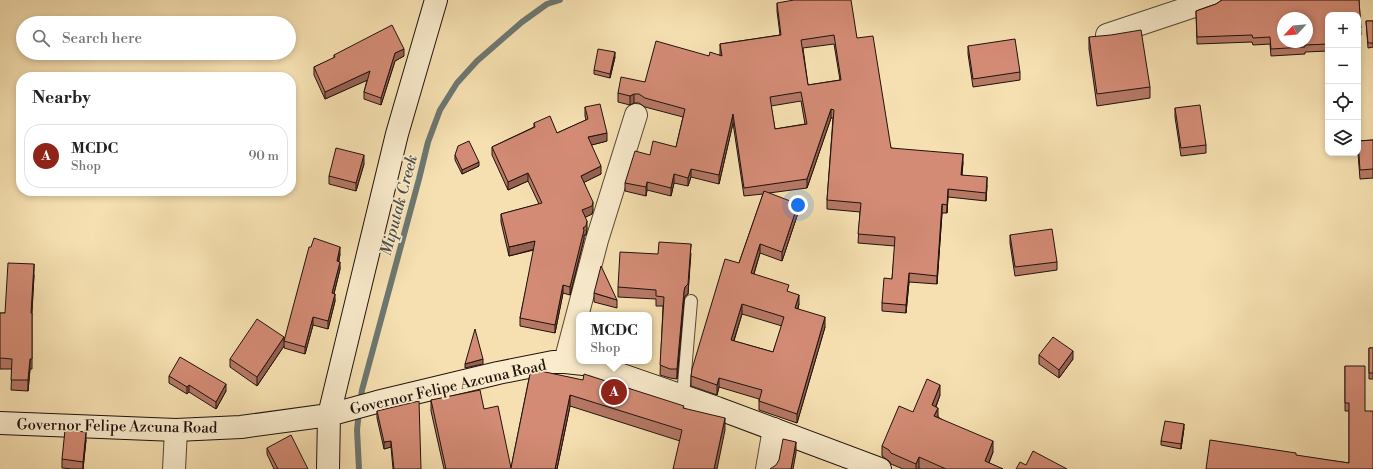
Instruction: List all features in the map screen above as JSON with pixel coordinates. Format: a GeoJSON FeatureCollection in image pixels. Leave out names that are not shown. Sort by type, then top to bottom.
{"type":"FeatureCollection","features":[{"type":"Feature","properties":{"kind":"street"},"geometry":{"type":"LineString","coordinates":[[328,469],[329,415],[397,134],[436,0]]}},
{"type":"Feature","properties":{"kind":"street"},"geometry":{"type":"LineString","coordinates":[[1107,35],[1212,0]]}},
{"type":"Feature","properties":{"kind":"street"},"geometry":{"type":"LineString","coordinates":[[578,312],[597,240],[636,115]]}},
{"type":"Feature","properties":{"kind":"street"},"geometry":{"type":"LineString","coordinates":[[565,362],[576,320]]}},
{"type":"Feature","properties":{"kind":"street","name":"Governor Felipe Azcuna Road"},"geometry":{"type":"LineString","coordinates":[[0,423],[176,430],[241,427],[329,415],[498,372],[553,362],[576,364]]}},
{"type":"Feature","properties":{"kind":"street","name":"Governor Felipe Azcuna Road"},"geometry":{"type":"LineString","coordinates":[[579,364],[593,366],[684,396],[880,469]]}},
{"type":"Feature","properties":{"kind":"street"},"geometry":{"type":"LineString","coordinates":[[767,469],[774,429]]}},
{"type":"Feature","properties":{"kind":"street"},"geometry":{"type":"LineString","coordinates":[[174,469],[176,430]]}},
{"type":"Feature","properties":{"kind":"lane"},"geometry":{"type":"LineString","coordinates":[[684,396],[690,301]]}},
{"type":"Feature","properties":{"kind":"building"},"geometry":{"type":"Polygon","coordinates":[[[794,0],[851,0],[857,38],[873,36],[891,148],[963,154],[961,175],[987,177],[986,193],[948,189],[947,205],[942,204],[937,276],[909,273],[906,305],[882,303],[884,278],[892,279],[895,237],[858,234],[861,203],[827,200],[834,110],[831,109],[807,179],[744,188],[733,114],[719,175],[691,169],[688,178],[674,174],[671,188],[647,182],[646,187],[625,183],[635,151],[650,155],[653,141],[676,147],[685,109],[645,98],[639,94],[630,96],[618,93],[621,77],[645,82],[656,41],[709,56],[710,52],[722,56],[720,44],[781,35],[777,3],[794,0]],[[834,35],[801,40],[808,85],[841,80],[834,35]],[[801,92],[770,97],[775,129],[807,124],[801,92]]]}},
{"type":"Feature","properties":{"kind":"building"},"geometry":{"type":"Polygon","coordinates":[[[1222,0],[1359,0],[1360,12],[1325,12],[1325,44],[1313,45],[1313,12],[1277,12],[1277,48],[1288,48],[1271,49],[1270,37],[1253,38],[1252,35],[1197,37],[1196,11],[1216,4],[1222,0]]]}},
{"type":"Feature","properties":{"kind":"building"},"geometry":{"type":"Polygon","coordinates":[[[1366,21],[1373,21],[1373,43],[1368,43],[1366,21]]]}},
{"type":"Feature","properties":{"kind":"building"},"geometry":{"type":"Polygon","coordinates":[[[392,25],[404,49],[395,53],[381,98],[364,92],[370,71],[325,92],[314,67],[392,25]]]}},
{"type":"Feature","properties":{"kind":"building"},"geometry":{"type":"Polygon","coordinates":[[[1141,30],[1150,87],[1097,94],[1089,37],[1141,30]]]}},
{"type":"Feature","properties":{"kind":"building"},"geometry":{"type":"Polygon","coordinates":[[[1015,39],[1020,72],[973,79],[968,46],[1015,39]]]}},
{"type":"Feature","properties":{"kind":"building"},"geometry":{"type":"Polygon","coordinates":[[[598,49],[615,52],[610,74],[594,70],[598,49]]]}},
{"type":"Feature","properties":{"kind":"building"},"geometry":{"type":"Polygon","coordinates":[[[600,104],[607,133],[588,137],[601,166],[581,176],[593,202],[592,206],[582,210],[587,221],[586,226],[583,228],[584,230],[570,287],[563,285],[555,325],[520,318],[535,241],[509,247],[501,214],[542,203],[528,173],[508,182],[492,147],[535,127],[534,123],[550,116],[557,133],[588,119],[585,107],[600,104]]]}},
{"type":"Feature","properties":{"kind":"building"},"geometry":{"type":"Polygon","coordinates":[[[1200,105],[1206,145],[1181,148],[1175,108],[1200,105]]]}},
{"type":"Feature","properties":{"kind":"building"},"geometry":{"type":"Polygon","coordinates":[[[1373,140],[1373,169],[1360,170],[1359,156],[1361,156],[1361,141],[1373,140]]]}},
{"type":"Feature","properties":{"kind":"building"},"geometry":{"type":"Polygon","coordinates":[[[469,141],[479,162],[462,170],[455,155],[458,146],[469,141]]]}},
{"type":"Feature","properties":{"kind":"building"},"geometry":{"type":"Polygon","coordinates":[[[336,148],[364,155],[356,183],[329,176],[336,148]]]}},
{"type":"Feature","properties":{"kind":"building"},"geometry":{"type":"Polygon","coordinates":[[[764,191],[798,204],[782,252],[760,244],[751,273],[789,285],[787,291],[799,295],[795,308],[825,317],[797,414],[759,401],[762,390],[719,378],[717,385],[691,376],[725,259],[739,263],[764,191]],[[742,304],[731,340],[773,352],[784,317],[742,304]]]}},
{"type":"Feature","properties":{"kind":"building"},"geometry":{"type":"Polygon","coordinates":[[[1052,229],[1057,262],[1015,267],[1010,235],[1052,229]]]}},
{"type":"Feature","properties":{"kind":"building"},"geometry":{"type":"Polygon","coordinates":[[[314,238],[340,247],[337,261],[340,262],[332,293],[335,294],[328,321],[313,317],[305,347],[284,341],[309,247],[311,247],[314,238]]]}},
{"type":"Feature","properties":{"kind":"building"},"geometry":{"type":"Polygon","coordinates":[[[659,242],[691,244],[688,284],[684,291],[677,369],[670,369],[660,365],[664,297],[656,296],[656,290],[618,287],[620,252],[658,254],[659,242]]]}},
{"type":"Feature","properties":{"kind":"building"},"geometry":{"type":"Polygon","coordinates":[[[8,263],[34,264],[31,313],[32,359],[30,359],[28,380],[11,380],[12,359],[0,358],[0,313],[5,313],[8,263]]]}},
{"type":"Feature","properties":{"kind":"building"},"geometry":{"type":"Polygon","coordinates":[[[601,266],[617,300],[594,293],[601,266]]]}},
{"type":"Feature","properties":{"kind":"building"},"geometry":{"type":"Polygon","coordinates":[[[257,319],[284,337],[257,377],[230,359],[257,319]]]}},
{"type":"Feature","properties":{"kind":"building"},"geometry":{"type":"Polygon","coordinates":[[[475,329],[483,359],[465,364],[475,329]]]}},
{"type":"Feature","properties":{"kind":"building"},"geometry":{"type":"Polygon","coordinates":[[[1053,337],[1073,351],[1059,370],[1039,355],[1053,337]]]}},
{"type":"Feature","properties":{"kind":"building"},"geometry":{"type":"Polygon","coordinates":[[[1369,348],[1373,348],[1373,373],[1369,373],[1369,348]]]}},
{"type":"Feature","properties":{"kind":"building"},"geometry":{"type":"Polygon","coordinates":[[[180,357],[226,384],[216,402],[189,385],[187,387],[169,376],[180,357]]]}},
{"type":"Feature","properties":{"kind":"building"},"geometry":{"type":"Polygon","coordinates":[[[1345,366],[1365,366],[1365,411],[1373,411],[1373,469],[1206,469],[1210,440],[1296,453],[1296,455],[1349,463],[1349,403],[1345,403],[1345,366]]]}},
{"type":"Feature","properties":{"kind":"building"},"geometry":{"type":"Polygon","coordinates":[[[531,369],[583,380],[584,374],[684,406],[683,408],[725,418],[714,469],[673,469],[682,430],[570,395],[555,469],[446,469],[431,400],[480,390],[484,409],[498,406],[511,468],[531,369]]]}},
{"type":"Feature","properties":{"kind":"building"},"geometry":{"type":"Polygon","coordinates":[[[927,379],[940,385],[932,405],[938,408],[934,416],[993,441],[985,461],[1003,469],[946,469],[919,457],[916,464],[891,453],[882,446],[899,406],[913,412],[927,379]]]}},
{"type":"Feature","properties":{"kind":"building"},"geometry":{"type":"Polygon","coordinates":[[[419,401],[421,469],[394,469],[391,441],[384,442],[377,411],[419,401]]]}},
{"type":"Feature","properties":{"kind":"building"},"geometry":{"type":"Polygon","coordinates":[[[1165,421],[1184,424],[1181,444],[1161,441],[1165,421]]]}},
{"type":"Feature","properties":{"kind":"building"},"geometry":{"type":"Polygon","coordinates":[[[65,430],[86,432],[83,462],[62,459],[65,430]]]}},
{"type":"Feature","properties":{"kind":"building"},"geometry":{"type":"Polygon","coordinates":[[[291,435],[308,469],[278,469],[267,448],[291,435]]]}},
{"type":"Feature","properties":{"kind":"building"},"geometry":{"type":"Polygon","coordinates":[[[783,439],[796,442],[791,469],[770,469],[776,465],[779,460],[783,439]]]}},
{"type":"Feature","properties":{"kind":"building"},"geometry":{"type":"Polygon","coordinates":[[[1033,451],[1067,469],[1016,469],[1020,462],[1026,465],[1033,451]]]}},
{"type":"Feature","properties":{"kind":"waterway","name":"Miputak Creek"},"geometry":{"type":"LineString","coordinates":[[360,402],[428,142],[440,110],[457,83],[477,61],[522,22],[547,4],[560,0]]}},
{"type":"Feature","properties":{"kind":"waterway","name":"Miputak Creek"},"geometry":{"type":"LineString","coordinates":[[359,411],[357,430],[359,469]]}},
{"type":"Feature","properties":{"kind":"place","name":"MCDC"},"geometry":{"type":"Point","coordinates":[614,392]}}]}
